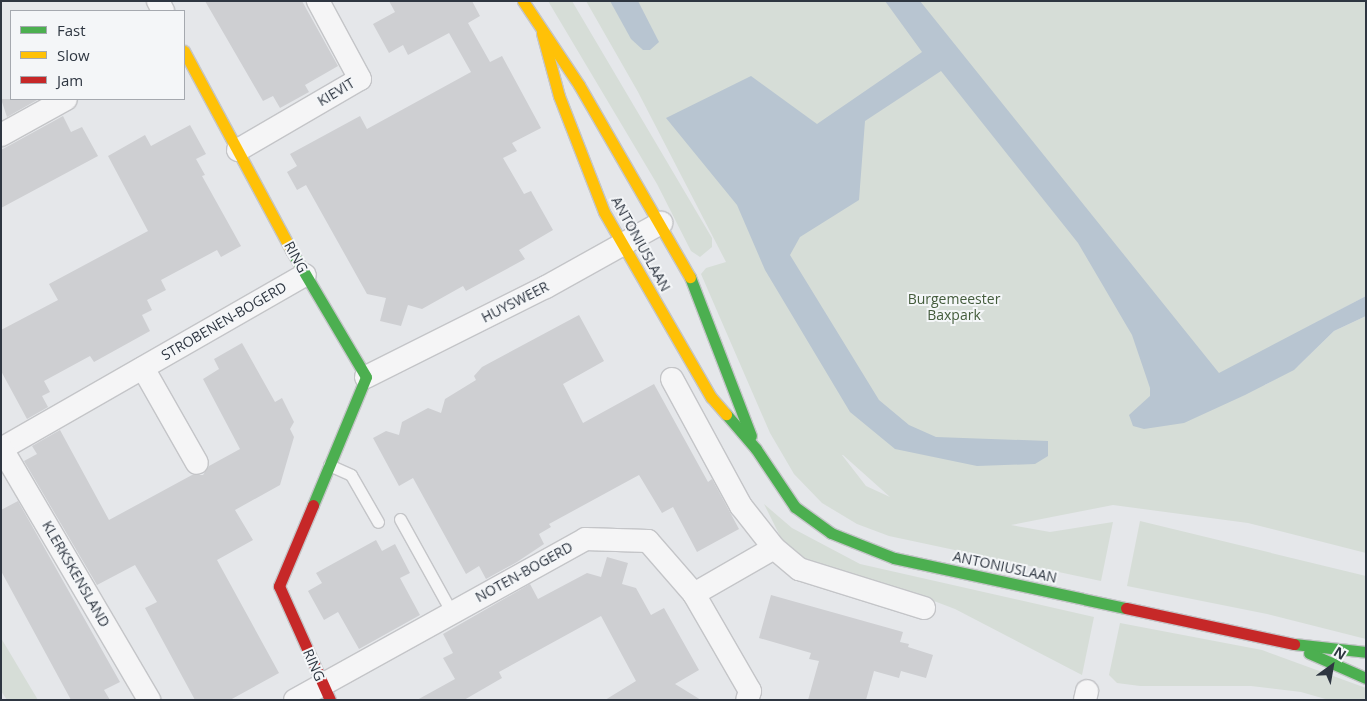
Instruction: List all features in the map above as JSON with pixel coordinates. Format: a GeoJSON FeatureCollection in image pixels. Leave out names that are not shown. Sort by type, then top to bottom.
{"type":"FeatureCollection","features":[{"type":"Feature","properties":{"kind":"main road","name":"ANTONIUSLAAN"},"geometry":{"type":"LineString","coordinates":[[523,1],[542,33],[579,85],[684,263],[735,387],[756,449]]}},
{"type":"Feature","properties":{"kind":"main road","name":"ANTONIUSLAAN"},"geometry":{"type":"LineString","coordinates":[[542,33],[559,96],[604,212],[621,244],[711,397],[756,449],[795,506],[831,533],[894,558],[1287,643],[1366,652]]}},
{"type":"Feature","properties":{"kind":"main road","name":"RING"},"geometry":{"type":"LineString","coordinates":[[185,53],[305,275],[366,377],[278,586],[326,692]]}},
{"type":"Feature","properties":{"kind":"main road","name":"ANTONIUSLAAN"},"geometry":{"type":"LineString","coordinates":[[1287,643],[1366,678]]}},
{"type":"Feature","properties":{"kind":"street","name":"KIEVIT"},"geometry":{"type":"LineString","coordinates":[[238,150],[360,79],[318,1]]}},
{"type":"Feature","properties":{"kind":"street"},"geometry":{"type":"LineString","coordinates":[[1,134],[64,100]]}},
{"type":"Feature","properties":{"kind":"street","name":"HUYSWEER"},"geometry":{"type":"LineString","coordinates":[[366,377],[546,287],[661,223]]}},
{"type":"Feature","properties":{"kind":"street","name":"STROBENEN-BOGERD"},"geometry":{"type":"LineString","coordinates":[[2,449],[305,275]]}},
{"type":"Feature","properties":{"kind":"street"},"geometry":{"type":"LineString","coordinates":[[143,368],[197,463]]}},
{"type":"Feature","properties":{"kind":"street"},"geometry":{"type":"LineString","coordinates":[[672,380],[741,506],[774,548],[799,569],[924,608]]}},
{"type":"Feature","properties":{"kind":"street","name":"KLERKSKENSLAND"},"geometry":{"type":"LineString","coordinates":[[2,449],[144,691]]}},
{"type":"Feature","properties":{"kind":"street","name":"NOTEN-BOGERD"},"geometry":{"type":"LineString","coordinates":[[295,700],[326,692],[452,612],[585,539],[648,541],[694,594],[750,691],[747,700]]}},
{"type":"Feature","properties":{"kind":"street"},"geometry":{"type":"LineString","coordinates":[[694,594],[774,548]]}},
{"type":"Feature","properties":{"kind":"lane"},"geometry":{"type":"LineString","coordinates":[[329,465],[351,475],[378,522]]}},
{"type":"Feature","properties":{"kind":"lane"},"geometry":{"type":"LineString","coordinates":[[400,519],[452,612]]}},
{"type":"Feature","properties":{"kind":"green space"},"geometry":{"type":"Polygon","coordinates":[[[548,1],[572,1],[712,238],[712,247],[700,257],[691,251],[657,184],[548,1]]]}},
{"type":"Feature","properties":{"kind":"green space","name":"Burgemeester Baxpark"},"geometry":{"type":"Polygon","coordinates":[[[586,1],[1366,1],[1366,296],[1241,363],[1265,385],[1298,366],[1334,331],[1366,316],[1366,553],[1248,523],[1113,505],[1011,525],[1050,532],[1113,522],[1101,581],[889,536],[857,524],[822,503],[794,474],[770,433],[701,274],[706,268],[726,262],[638,92],[586,1]],[[843,455],[866,486],[890,497],[843,455]]]}},
{"type":"Feature","properties":{"kind":"green space"},"geometry":{"type":"Polygon","coordinates":[[[764,504],[792,528],[860,564],[1094,617],[1082,675],[955,609],[913,593],[794,564],[764,504]]]}},
{"type":"Feature","properties":{"kind":"green space"},"geometry":{"type":"Polygon","coordinates":[[[1140,521],[1366,576],[1366,639],[1267,614],[1127,586],[1140,521]]]}},
{"type":"Feature","properties":{"kind":"green space"},"geometry":{"type":"Polygon","coordinates":[[[1120,623],[1262,650],[1366,688],[1366,700],[1329,700],[1301,692],[1251,686],[1140,686],[1117,683],[1109,675],[1120,623]]]}},
{"type":"Feature","properties":{"kind":"green space"},"geometry":{"type":"Polygon","coordinates":[[[1,638],[38,700],[7,700],[1,691],[1,638]]]}},
{"type":"Feature","properties":{"kind":"shaded area"},"geometry":{"type":"Polygon","coordinates":[[[610,1],[638,1],[659,42],[650,50],[643,50],[631,39],[610,1]]]}},
{"type":"Feature","properties":{"kind":"shaded area"},"geometry":{"type":"Polygon","coordinates":[[[885,1],[920,1],[1219,373],[1366,296],[1366,316],[1334,331],[1294,370],[1245,395],[1184,423],[1144,429],[1133,426],[1129,415],[1150,396],[1150,388],[1132,335],[1078,243],[941,71],[865,121],[859,200],[800,237],[790,255],[879,400],[909,425],[936,437],[1048,441],[1048,456],[1035,464],[977,466],[895,449],[850,412],[765,270],[737,205],[666,118],[751,76],[817,124],[922,52],[885,1]]]}},
{"type":"Feature","properties":{"kind":"building"},"geometry":{"type":"Polygon","coordinates":[[[205,1],[302,1],[338,66],[305,85],[309,92],[280,108],[273,96],[263,101],[205,1]]]}},
{"type":"Feature","properties":{"kind":"building"},"geometry":{"type":"Polygon","coordinates":[[[389,1],[472,1],[480,16],[468,23],[490,62],[502,56],[541,128],[512,143],[517,151],[503,158],[524,194],[531,191],[553,230],[519,250],[525,259],[466,291],[463,286],[422,309],[408,305],[401,326],[380,321],[386,298],[367,294],[306,185],[297,190],[287,172],[297,166],[290,154],[360,116],[367,129],[471,72],[449,33],[408,55],[403,45],[389,53],[373,24],[395,12],[389,1]]]}},
{"type":"Feature","properties":{"kind":"building"},"geometry":{"type":"Polygon","coordinates":[[[1,99],[37,100],[7,117],[1,99]]]}},
{"type":"Feature","properties":{"kind":"building"},"geometry":{"type":"Polygon","coordinates":[[[63,116],[71,132],[82,127],[98,156],[1,208],[1,150],[63,116]]]}},
{"type":"Feature","properties":{"kind":"building"},"geometry":{"type":"Polygon","coordinates":[[[190,125],[206,154],[196,159],[205,175],[202,176],[241,246],[221,257],[217,250],[161,280],[166,290],[147,300],[152,310],[142,315],[150,331],[94,362],[90,356],[44,381],[50,392],[42,396],[48,407],[27,419],[1,371],[1,330],[58,300],[49,284],[148,231],[108,156],[145,135],[151,146],[190,125]]]}},
{"type":"Feature","properties":{"kind":"building"},"geometry":{"type":"Polygon","coordinates":[[[579,315],[604,361],[563,384],[583,423],[654,384],[708,482],[712,479],[739,529],[697,552],[673,507],[662,513],[639,475],[549,524],[551,527],[539,534],[544,544],[517,562],[486,579],[479,566],[466,574],[413,478],[399,486],[373,438],[386,431],[399,435],[402,422],[428,408],[441,413],[445,399],[476,380],[474,376],[482,367],[579,315]]]}},
{"type":"Feature","properties":{"kind":"building"},"geometry":{"type":"Polygon","coordinates":[[[242,343],[275,402],[282,398],[294,422],[290,429],[294,437],[280,485],[235,510],[253,540],[217,560],[279,673],[230,700],[195,700],[145,608],[157,602],[135,565],[97,585],[24,461],[37,454],[32,446],[60,430],[109,520],[192,475],[203,475],[209,466],[240,449],[203,379],[219,369],[214,359],[242,343]]]}},
{"type":"Feature","properties":{"kind":"building"},"geometry":{"type":"Polygon","coordinates":[[[18,501],[120,682],[104,690],[110,700],[71,700],[1,571],[1,510],[18,501]]]}},
{"type":"Feature","properties":{"kind":"building"},"geometry":{"type":"Polygon","coordinates":[[[376,540],[382,551],[395,544],[410,573],[400,578],[420,615],[359,649],[338,612],[324,620],[308,591],[322,583],[316,573],[376,540]]]}},
{"type":"Feature","properties":{"kind":"building"},"geometry":{"type":"Polygon","coordinates":[[[607,557],[628,563],[622,584],[636,588],[651,615],[664,608],[699,670],[675,684],[701,700],[605,700],[636,681],[601,616],[499,672],[502,678],[464,700],[417,700],[455,679],[443,658],[453,653],[443,634],[530,584],[538,599],[587,573],[601,577],[607,557]]]}},
{"type":"Feature","properties":{"kind":"building"},"geometry":{"type":"Polygon","coordinates":[[[771,595],[903,632],[900,642],[909,644],[908,647],[933,655],[926,678],[901,671],[899,678],[874,671],[866,700],[808,700],[819,661],[809,659],[811,653],[759,638],[771,595]]]}},
{"type":"Feature","properties":{"kind":"traffic: fast"},"geometry":{"type":"LineString","coordinates":[[291,250],[366,377],[313,505]]}},
{"type":"Feature","properties":{"kind":"traffic: fast"},"geometry":{"type":"LineString","coordinates":[[690,277],[751,436]]}},
{"type":"Feature","properties":{"kind":"traffic: fast"},"geometry":{"type":"LineString","coordinates":[[726,414],[756,449],[795,507],[831,533],[894,558],[1126,608]]}},
{"type":"Feature","properties":{"kind":"traffic: fast"},"geometry":{"type":"LineString","coordinates":[[1294,644],[1366,652]]}},
{"type":"Feature","properties":{"kind":"traffic: fast"},"geometry":{"type":"LineString","coordinates":[[1309,653],[1366,678]]}},
{"type":"Feature","properties":{"kind":"traffic: slow"},"geometry":{"type":"LineString","coordinates":[[523,1],[579,85],[690,277]]}},
{"type":"Feature","properties":{"kind":"traffic: slow"},"geometry":{"type":"LineString","coordinates":[[542,33],[559,96],[604,212],[711,397],[726,414]]}},
{"type":"Feature","properties":{"kind":"traffic: slow"},"geometry":{"type":"LineString","coordinates":[[185,53],[291,250]]}},
{"type":"Feature","properties":{"kind":"traffic: jam"},"geometry":{"type":"LineString","coordinates":[[313,505],[279,586],[330,700]]}},
{"type":"Feature","properties":{"kind":"traffic: jam"},"geometry":{"type":"LineString","coordinates":[[1126,608],[1294,644]]}}]}
